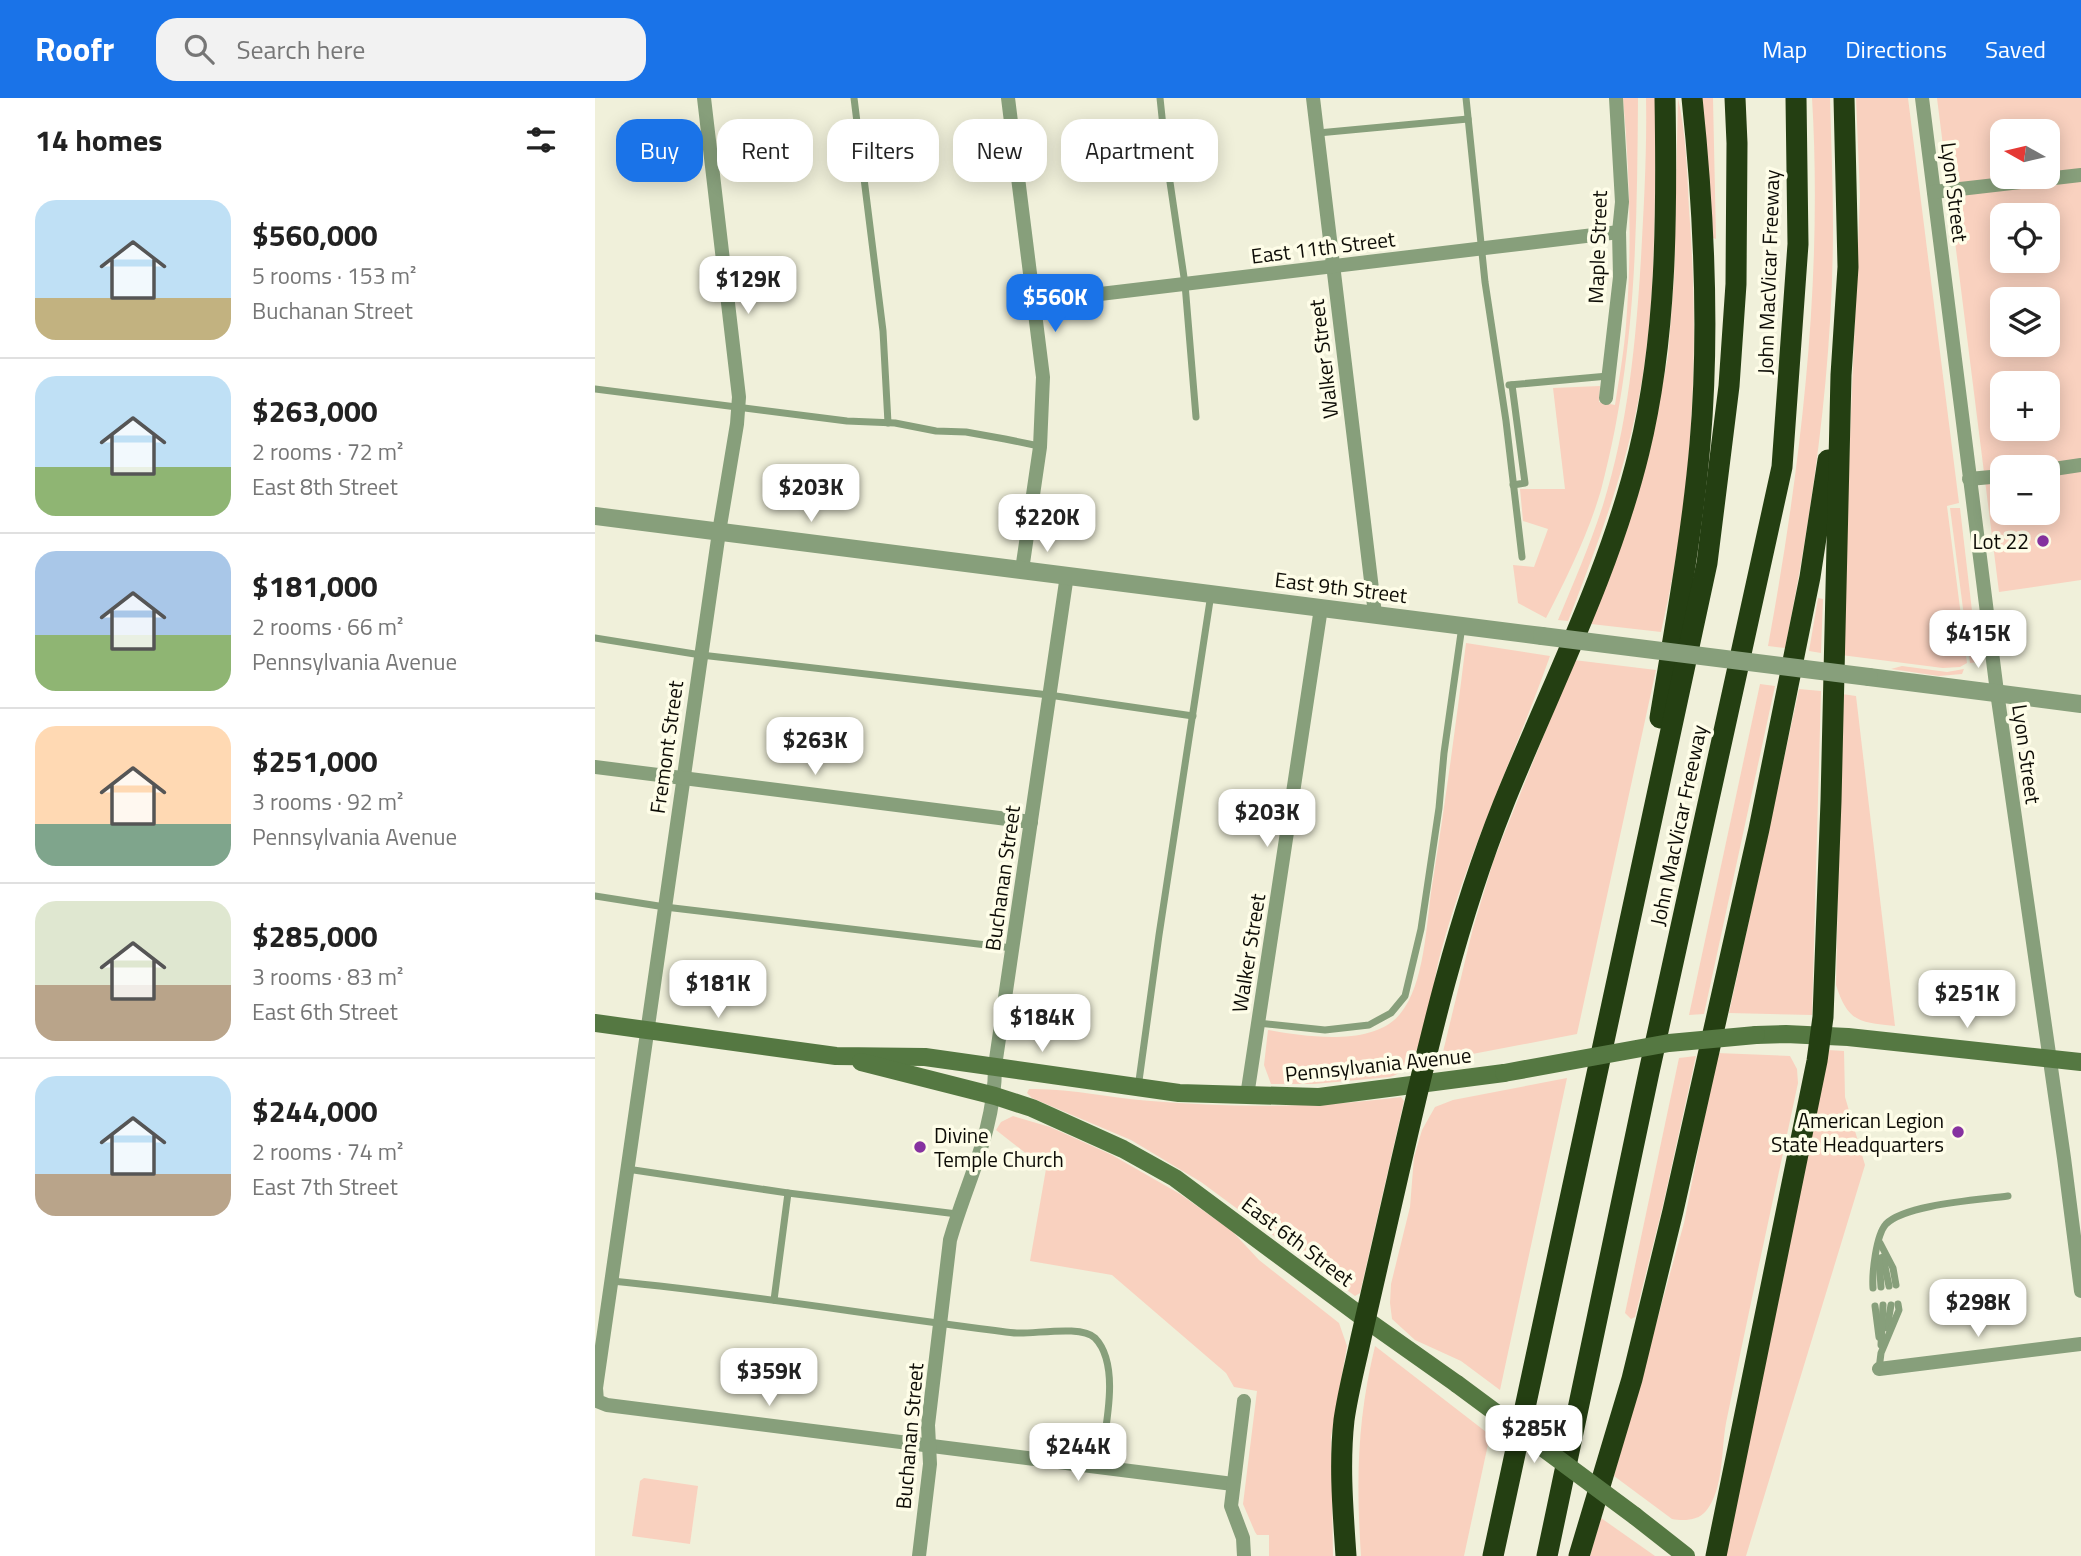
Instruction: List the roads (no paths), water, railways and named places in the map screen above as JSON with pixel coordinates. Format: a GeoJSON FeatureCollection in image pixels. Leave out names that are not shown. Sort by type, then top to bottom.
{"type":"FeatureCollection","features":[{"type":"Feature","properties":{"kind":"highway"},"geometry":{"type":"LineString","coordinates":[[1346,1556],[1342,1450],[1351,1378],[1441,994],[1480,865],[1593,590],[1619,522],[1639,452],[1659,325],[1664,251],[1665,98]]}},
{"type":"Feature","properties":{"kind":"highway"},"geometry":{"type":"LineString","coordinates":[[1635,894],[1655,751],[1688,552],[1700,442],[1705,296],[1702,216],[1692,98]]}},
{"type":"Feature","properties":{"kind":"highway","name":"John MacVicar Freeway"},"geometry":{"type":"LineString","coordinates":[[1493,1556],[1702,589],[1718,486],[1736,284],[1735,98]]}},
{"type":"Feature","properties":{"kind":"highway","name":"John MacVicar Freeway"},"geometry":{"type":"LineString","coordinates":[[1547,1556],[1649,1072],[1782,467],[1798,244],[1796,98]]}},
{"type":"Feature","properties":{"kind":"highway"},"geometry":{"type":"LineString","coordinates":[[1716,1556],[1823,1017],[1841,374],[1848,267],[1845,98]]}},
{"type":"Feature","properties":{"kind":"highway"},"geometry":{"type":"LineString","coordinates":[[1579,1556],[1632,1379],[1756,843],[1810,577],[1841,374]]}},
{"type":"Feature","properties":{"kind":"main road","name":"Pennsylvania Avenue"},"geometry":{"type":"LineString","coordinates":[[595,1023],[836,1056],[925,1057],[1179,1093],[1247,1096],[1318,1097],[1419,1085],[1504,1073],[1669,1043],[1756,1035],[1820,1035],[2081,1062]]}},
{"type":"Feature","properties":{"kind":"main road","name":"East 6th Street"},"geometry":{"type":"LineString","coordinates":[[836,1056],[995,1096],[1032,1108],[1078,1127],[1175,1178],[1686,1556]]}},
{"type":"Feature","properties":{"kind":"street","name":"Fremont Street"},"geometry":{"type":"LineString","coordinates":[[705,98],[739,406],[626,1168],[596,1388],[597,1401],[607,1405],[929,1446]]}},
{"type":"Feature","properties":{"kind":"street"},"geometry":{"type":"LineString","coordinates":[[1008,98],[1043,377],[1040,447],[1022,570]]}},
{"type":"Feature","properties":{"kind":"street","name":"Walker Street"},"geometry":{"type":"LineString","coordinates":[[1313,98],[1375,614]]}},
{"type":"Feature","properties":{"kind":"street","name":"Maple Street"},"geometry":{"type":"LineString","coordinates":[[1606,398],[1620,277],[1619,232],[1622,202],[1616,98]]}},
{"type":"Feature","properties":{"kind":"street","name":"Lyon Street"},"geometry":{"type":"LineString","coordinates":[[1922,98],[1997,692],[2081,1291]]}},
{"type":"Feature","properties":{"kind":"street"},"geometry":{"type":"LineString","coordinates":[[1934,192],[2081,174]]}},
{"type":"Feature","properties":{"kind":"street","name":"East 11th Street"},"geometry":{"type":"LineString","coordinates":[[1033,302],[1619,232]]}},
{"type":"Feature","properties":{"kind":"street"},"geometry":{"type":"LineString","coordinates":[[2060,468],[2081,465]]}},
{"type":"Feature","properties":{"kind":"street"},"geometry":{"type":"LineString","coordinates":[[1969,479],[1990,477]]}},
{"type":"Feature","properties":{"kind":"street","name":"East 9th Street"},"geometry":{"type":"LineString","coordinates":[[595,516],[2081,704]]}},
{"type":"Feature","properties":{"kind":"street","name":"Buchanan Street"},"geometry":{"type":"LineString","coordinates":[[919,1556],[930,1464],[928,1425],[950,1240],[957,1214],[973,1177],[995,1096],[995,1066],[1067,575]]}},
{"type":"Feature","properties":{"kind":"street","name":"Walker Street"},"geometry":{"type":"LineString","coordinates":[[1247,1096],[1321,608]]}},
{"type":"Feature","properties":{"kind":"street"},"geometry":{"type":"LineString","coordinates":[[595,767],[1031,822]]}},
{"type":"Feature","properties":{"kind":"street"},"geometry":{"type":"LineString","coordinates":[[1879,1368],[2081,1344]]}},
{"type":"Feature","properties":{"kind":"street"},"geometry":{"type":"LineString","coordinates":[[1244,1401],[1231,1506],[1243,1538],[1244,1556]]}},
{"type":"Feature","properties":{"kind":"street"},"geometry":{"type":"LineString","coordinates":[[929,1446],[1233,1484]]}},
{"type":"Feature","properties":{"kind":"lane"},"geometry":{"type":"LineString","coordinates":[[854,98],[883,331],[888,423]]}},
{"type":"Feature","properties":{"kind":"lane"},"geometry":{"type":"LineString","coordinates":[[1160,98],[1185,284],[1196,417]]}},
{"type":"Feature","properties":{"kind":"lane"},"geometry":{"type":"LineString","coordinates":[[1466,98],[1485,282],[1501,386],[1521,557]]}},
{"type":"Feature","properties":{"kind":"lane"},"geometry":{"type":"LineString","coordinates":[[1318,134],[1468,119]]}},
{"type":"Feature","properties":{"kind":"lane"},"geometry":{"type":"LineString","coordinates":[[1501,386],[1608,376]]}},
{"type":"Feature","properties":{"kind":"lane"},"geometry":{"type":"LineString","coordinates":[[1512,385],[1525,483],[1513,485]]}},
{"type":"Feature","properties":{"kind":"lane"},"geometry":{"type":"LineString","coordinates":[[595,389],[847,421],[966,432],[1040,447]]}},
{"type":"Feature","properties":{"kind":"lane"},"geometry":{"type":"LineString","coordinates":[[1138,1088],[1211,594]]}},
{"type":"Feature","properties":{"kind":"lane"},"geometry":{"type":"LineString","coordinates":[[1258,1023],[1325,1030],[1369,1025],[1391,1013],[1405,996],[1421,929],[1462,626]]}},
{"type":"Feature","properties":{"kind":"lane"},"geometry":{"type":"LineString","coordinates":[[595,638],[701,655],[1049,695],[1193,716]]}},
{"type":"Feature","properties":{"kind":"lane"},"geometry":{"type":"LineString","coordinates":[[595,895],[665,907],[1013,948]]}},
{"type":"Feature","properties":{"kind":"lane"},"geometry":{"type":"LineString","coordinates":[[626,1168],[788,1193],[957,1214]]}},
{"type":"Feature","properties":{"kind":"lane"},"geometry":{"type":"LineString","coordinates":[[774,1300],[788,1193]]}},
{"type":"Feature","properties":{"kind":"lane"},"geometry":{"type":"LineString","coordinates":[[1879,1243],[1887,1269],[1885,1286],[1872,1273],[1880,1234],[1886,1224],[1897,1217],[1942,1205],[2008,1196]]}},
{"type":"Feature","properties":{"kind":"lane"},"geometry":{"type":"LineString","coordinates":[[611,1281],[1016,1333],[1077,1331],[1093,1335],[1102,1347],[1108,1369],[1109,1391],[1100,1468]]}},
{"type":"Feature","properties":{"kind":"lane"},"geometry":{"type":"LineString","coordinates":[[1879,1368],[1887,1305],[1899,1310],[1881,1353]]}},
{"type":"Feature","properties":{"kind":"place","name":"Lot 22"},"geometry":{"type":"Point","coordinates":[2043,541]}},
{"type":"Feature","properties":{"kind":"place","name":"American Legion State Headquarters"},"geometry":{"type":"Point","coordinates":[1958,1132]}},
{"type":"Feature","properties":{"kind":"place","name":"Divine Temple Church"},"geometry":{"type":"Point","coordinates":[920,1147]}}]}
